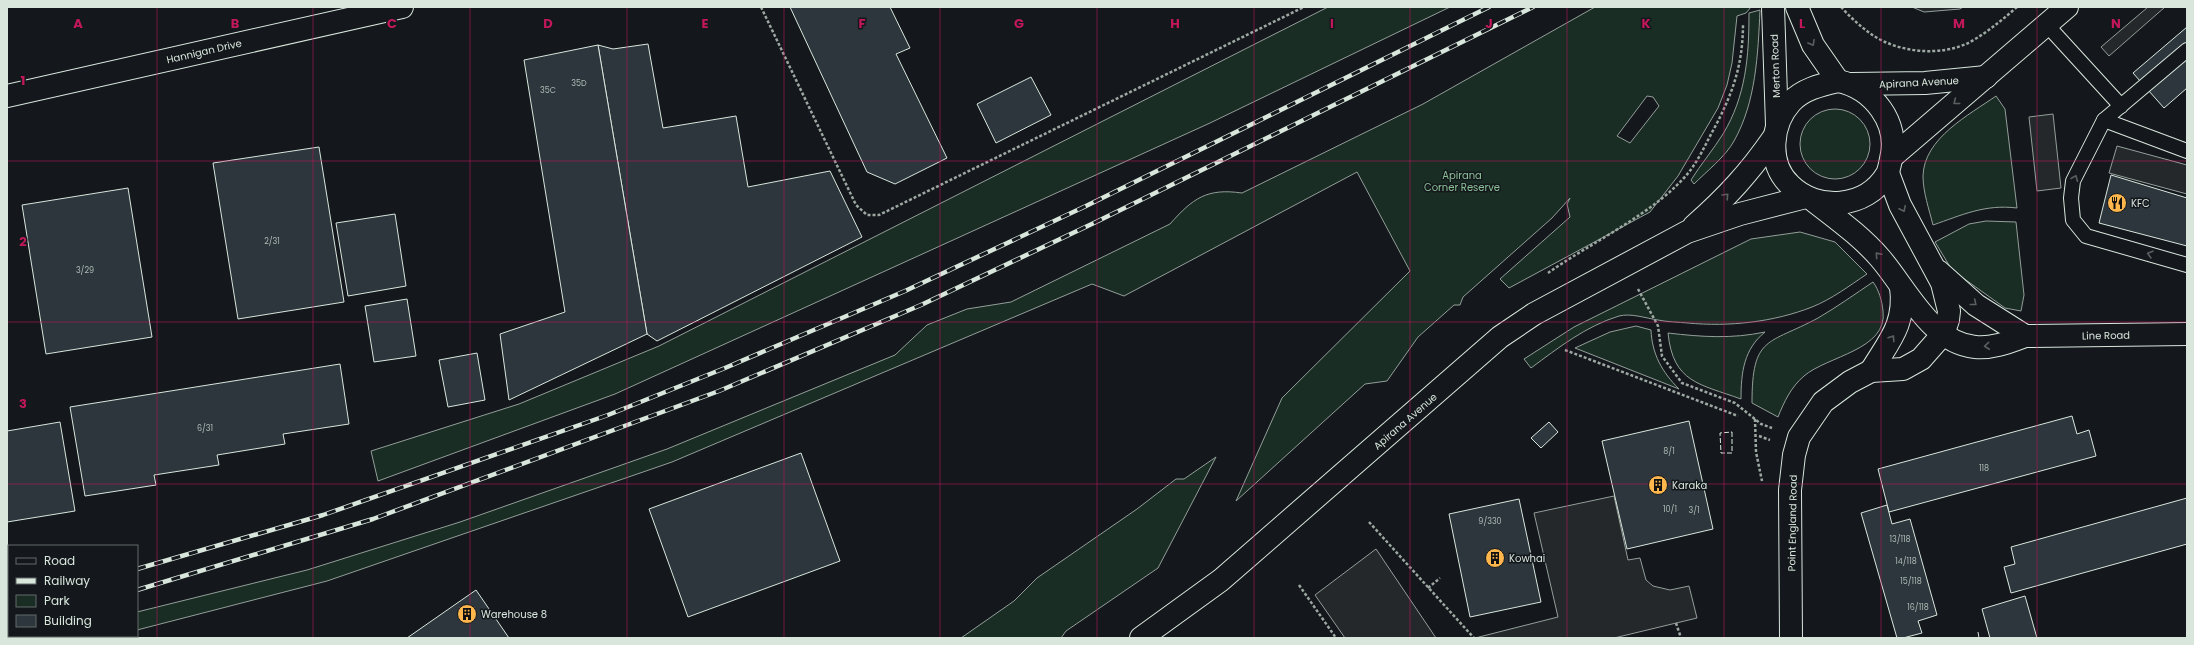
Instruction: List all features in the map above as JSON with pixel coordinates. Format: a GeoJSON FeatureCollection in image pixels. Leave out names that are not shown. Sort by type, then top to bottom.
{"type":"FeatureCollection","features":[{"type":"Feature","properties":{"kind":"main road","name":"Hannigan Drive"},"geometry":{"type":"LineString","coordinates":[[7,96],[402,7]]}},
{"type":"Feature","properties":{"kind":"main road","name":"Merton Road"},"geometry":{"type":"LineString","coordinates":[[1773,7],[1776,131]]}},
{"type":"Feature","properties":{"kind":"main road"},"geometry":{"type":"LineString","coordinates":[[1797,7],[1814,45],[1845,83],[1871,97],[1885,113],[1892,131],[1890,165],[1900,205],[1934,268],[1945,292],[1949,311],[1948,320],[1943,334]]}},
{"type":"Feature","properties":{"kind":"main road","name":"Apirana Avenue"},"geometry":{"type":"LineString","coordinates":[[1890,165],[1986,77],[2066,7]]}},
{"type":"Feature","properties":{"kind":"main road","name":"Apirana Avenue"},"geometry":{"type":"LineString","coordinates":[[1845,83],[1925,83],[1986,77]]}},
{"type":"Feature","properties":{"kind":"main road"},"geometry":{"type":"LineString","coordinates":[[1845,83],[1809,89],[1792,101],[1776,131],[1775,158],[1780,170],[1788,184],[1810,199],[1837,204],[1858,199],[1876,187],[1890,165]]}},
{"type":"Feature","properties":{"kind":"main road","name":"Apirana Avenue"},"geometry":{"type":"LineString","coordinates":[[1687,232],[1722,201],[1751,169],[1776,131]]}},
{"type":"Feature","properties":{"kind":"main road","name":"Apirana Avenue"},"geometry":{"type":"LineString","coordinates":[[1141,638],[1221,580],[1500,338],[1534,314],[1687,232],[1740,214],[1810,199]]}},
{"type":"Feature","properties":{"kind":"main road","name":"Line Road"},"geometry":{"type":"LineString","coordinates":[[1810,199],[1871,248],[1886,265],[1917,308],[1953,342],[1976,348],[2000,345],[2025,336],[2187,334]]}},
{"type":"Feature","properties":{"kind":"main road"},"geometry":{"type":"LineString","coordinates":[[1934,268],[1976,305],[2025,336]]}},
{"type":"Feature","properties":{"kind":"main road"},"geometry":{"type":"LineString","coordinates":[[1871,371],[1898,327],[1903,300],[1901,287]]}},
{"type":"Feature","properties":{"kind":"main road","name":"Point England Road"},"geometry":{"type":"LineString","coordinates":[[1791,638],[1790,490],[1794,455],[1799,437],[1823,402],[1850,382],[1871,371],[1892,371],[1910,366],[1929,352],[1943,334]]}},
{"type":"Feature","properties":{"kind":"lane"},"geometry":{"type":"LineString","coordinates":[[2046,24],[2121,106]]}},
{"type":"Feature","properties":{"kind":"lane"},"geometry":{"type":"LineString","coordinates":[[2187,50],[2104,120],[2072,181],[2071,198],[2073,220],[2086,236],[2187,265]]}},
{"type":"Feature","properties":{"kind":"lane"},"geometry":{"type":"LineString","coordinates":[[2104,120],[2187,151]]}},
{"type":"Feature","properties":{"kind":"path"},"geometry":{"type":"LineString","coordinates":[[761,7],[856,206],[867,215],[879,215],[1304,7]]}},
{"type":"Feature","properties":{"kind":"path"},"geometry":{"type":"LineString","coordinates":[[1841,7],[1856,22],[1884,41],[1909,48],[1936,51],[1943,51],[1969,42],[1986,32],[2017,7]]}},
{"type":"Feature","properties":{"kind":"path"},"geometry":{"type":"LineString","coordinates":[[1668,193],[1689,172],[1728,102],[1740,66],[1743,21]]}},
{"type":"Feature","properties":{"kind":"path"},"geometry":{"type":"LineString","coordinates":[[1639,292],[1658,326],[1662,356],[1682,383],[1735,404],[1761,424],[1774,429]]}},
{"type":"Feature","properties":{"kind":"path"},"geometry":{"type":"LineString","coordinates":[[1565,350],[1738,416]]}},
{"type":"Feature","properties":{"kind":"path"},"geometry":{"type":"LineString","coordinates":[[1759,436],[1772,441]]}},
{"type":"Feature","properties":{"kind":"path"},"geometry":{"type":"LineString","coordinates":[[1369,522],[1474,638]]}},
{"type":"Feature","properties":{"kind":"path"},"geometry":{"type":"LineString","coordinates":[[1428,588],[1440,578]]}},
{"type":"Feature","properties":{"kind":"path"},"geometry":{"type":"LineString","coordinates":[[1299,584],[1336,638]]}},
{"type":"Feature","properties":{"kind":"path"},"geometry":{"type":"LineString","coordinates":[[1676,623],[1681,638]]}},
{"type":"Feature","properties":{"kind":"green space"},"geometry":{"type":"Polygon","coordinates":[[[1328,7],[1450,7],[1210,123],[615,394],[378,481],[371,451],[519,404],[659,346],[1328,7]]]}},
{"type":"Feature","properties":{"kind":"green space","name":"Apirana Corner Reserve"},"geometry":{"type":"Polygon","coordinates":[[[1595,7],[1751,7],[1746,13],[1737,16],[1732,63],[1727,85],[1718,108],[1678,176],[1650,212],[1509,288],[1500,279],[1570,217],[1567,204],[1570,198],[1552,218],[1463,297],[1460,305],[1454,305],[1418,337],[1387,381],[1365,384],[1236,501],[1282,398],[1410,271],[1357,172],[1124,296],[1092,284],[672,462],[327,581],[138,630],[138,612],[307,570],[460,522],[667,449],[895,355],[927,325],[967,309],[1011,302],[1170,224],[1186,207],[1202,197],[1219,192],[1242,193],[1423,104],[1595,7]],[[1647,96],[1617,136],[1630,143],[1659,106],[1653,97],[1647,96]]]}},
{"type":"Feature","properties":{"kind":"green space"},"geometry":{"type":"Polygon","coordinates":[[[1760,10],[1757,61],[1751,94],[1741,126],[1734,141],[1726,152],[1716,164],[1694,184],[1691,180],[1723,134],[1737,105],[1745,75],[1747,60],[1749,13],[1760,10]]]}},
{"type":"Feature","properties":{"kind":"green space"},"geometry":{"type":"Polygon","coordinates":[[[1996,96],[2005,109],[2017,208],[2005,207],[1974,211],[1933,225],[1923,182],[1925,162],[1939,139],[1961,120],[1996,96]]]}},
{"type":"Feature","properties":{"kind":"green space"},"geometry":{"type":"Polygon","coordinates":[[[1835,109],[1854,115],[1864,125],[1870,144],[1864,163],[1854,173],[1835,179],[1816,173],[1806,163],[1800,144],[1806,125],[1816,115],[1835,109]]]}},
{"type":"Feature","properties":{"kind":"green space"},"geometry":{"type":"Polygon","coordinates":[[[1986,221],[2016,222],[2024,295],[2021,311],[2005,308],[1952,270],[1935,242],[1969,224],[1986,221]]]}},
{"type":"Feature","properties":{"kind":"green space"},"geometry":{"type":"Polygon","coordinates":[[[1800,232],[1835,242],[1867,274],[1819,304],[1767,320],[1735,324],[1704,324],[1669,322],[1633,315],[1624,315],[1607,320],[1584,332],[1562,345],[1531,368],[1524,359],[1574,327],[1751,239],[1800,232]]]}},
{"type":"Feature","properties":{"kind":"green space"},"geometry":{"type":"Polygon","coordinates":[[[1873,282],[1880,296],[1883,311],[1882,324],[1876,335],[1854,351],[1814,369],[1804,376],[1788,395],[1778,417],[1752,403],[1755,365],[1760,353],[1766,345],[1818,318],[1873,282]]]}},
{"type":"Feature","properties":{"kind":"green space"},"geometry":{"type":"Polygon","coordinates":[[[1636,326],[1651,330],[1653,347],[1659,362],[1673,383],[1679,389],[1575,348],[1610,332],[1636,326]]]}},
{"type":"Feature","properties":{"kind":"green space"},"geometry":{"type":"Polygon","coordinates":[[[1765,332],[1752,346],[1745,362],[1741,399],[1701,385],[1682,372],[1671,350],[1668,333],[1717,337],[1741,336],[1765,332]]]}},
{"type":"Feature","properties":{"kind":"green space"},"geometry":{"type":"Polygon","coordinates":[[[1216,457],[1158,568],[1066,631],[1061,638],[961,638],[1014,601],[1037,578],[1137,509],[1176,479],[1184,479],[1216,457]]]}},
{"type":"Feature","properties":{"kind":"green space"},"geometry":{"type":"Polygon","coordinates":[[[50,637],[111,637],[107,638],[47,638],[50,637]]]}},
{"type":"Feature","properties":{"kind":"shaded area"},"geometry":{"type":"Polygon","coordinates":[[[1912,7],[1963,7],[1960,9],[1924,12],[1912,7]]]}},
{"type":"Feature","properties":{"kind":"shaded area"},"geometry":{"type":"Polygon","coordinates":[[[2148,7],[2165,7],[2109,56],[2101,47],[2148,7]]]}},
{"type":"Feature","properties":{"kind":"shaded area"},"geometry":{"type":"Polygon","coordinates":[[[2053,114],[2061,188],[2037,191],[2029,117],[2053,114]]]}},
{"type":"Feature","properties":{"kind":"shaded area"},"geometry":{"type":"Polygon","coordinates":[[[2117,146],[2187,165],[2187,194],[2109,173],[2117,146]]]}},
{"type":"Feature","properties":{"kind":"shaded area"},"geometry":{"type":"Polygon","coordinates":[[[1614,496],[1628,560],[1640,558],[1646,580],[1653,586],[1670,590],[1689,586],[1697,618],[1614,638],[1475,638],[1558,617],[1534,513],[1614,496]]]}},
{"type":"Feature","properties":{"kind":"shaded area"},"geometry":{"type":"Polygon","coordinates":[[[1376,549],[1436,638],[1345,638],[1315,595],[1376,549]]]}},
{"type":"Feature","properties":{"kind":"building"},"geometry":{"type":"Polygon","coordinates":[[[790,7],[890,7],[910,48],[896,54],[947,158],[895,184],[867,172],[790,7]]]}},
{"type":"Feature","properties":{"kind":"building"},"geometry":{"type":"Polygon","coordinates":[[[2187,27],[2187,88],[2164,108],[2133,73],[2187,27]]]}},
{"type":"Feature","properties":{"kind":"building"},"geometry":{"type":"Polygon","coordinates":[[[648,44],[663,128],[736,116],[748,187],[830,171],[862,237],[657,341],[647,334],[598,45],[613,49],[648,44]]]}},
{"type":"Feature","properties":{"kind":"building"},"geometry":{"type":"Polygon","coordinates":[[[598,45],[647,334],[509,400],[500,334],[565,312],[524,60],[598,45]]]}},
{"type":"Feature","properties":{"kind":"building"},"geometry":{"type":"Polygon","coordinates":[[[1031,77],[1051,115],[996,143],[977,104],[1031,77]]]}},
{"type":"Feature","properties":{"kind":"building"},"geometry":{"type":"Polygon","coordinates":[[[319,147],[344,302],[238,319],[213,163],[319,147]]]}},
{"type":"Feature","properties":{"kind":"building"},"geometry":{"type":"Polygon","coordinates":[[[2111,175],[2187,198],[2187,246],[2099,223],[2111,175]]]}},
{"type":"Feature","properties":{"kind":"building"},"geometry":{"type":"Polygon","coordinates":[[[128,188],[152,337],[46,354],[22,205],[128,188]]]}},
{"type":"Feature","properties":{"kind":"building"},"geometry":{"type":"Polygon","coordinates":[[[395,214],[406,286],[348,296],[336,223],[395,214]]]}},
{"type":"Feature","properties":{"kind":"building"},"geometry":{"type":"Polygon","coordinates":[[[407,299],[416,356],[374,362],[365,306],[407,299]]]}},
{"type":"Feature","properties":{"kind":"building"},"geometry":{"type":"Polygon","coordinates":[[[477,353],[485,400],[448,407],[439,360],[477,353]]]}},
{"type":"Feature","properties":{"kind":"building"},"geometry":{"type":"Polygon","coordinates":[[[340,364],[349,424],[283,434],[285,444],[217,455],[219,465],[154,475],[156,485],[85,496],[70,407],[340,364]]]}},
{"type":"Feature","properties":{"kind":"building"},"geometry":{"type":"Polygon","coordinates":[[[2072,416],[2077,434],[2089,430],[2096,456],[1889,512],[1878,469],[2072,416]]]}},
{"type":"Feature","properties":{"kind":"building","name":"Karaka"},"geometry":{"type":"Polygon","coordinates":[[[1689,421],[1713,529],[1627,549],[1602,441],[1689,421]]]}},
{"type":"Feature","properties":{"kind":"building"},"geometry":{"type":"Polygon","coordinates":[[[60,422],[75,511],[7,522],[7,431],[60,422]]]}},
{"type":"Feature","properties":{"kind":"building"},"geometry":{"type":"Polygon","coordinates":[[[1549,422],[1558,432],[1541,448],[1531,438],[1549,422]]]}},
{"type":"Feature","properties":{"kind":"building"},"geometry":{"type":"Polygon","coordinates":[[[801,453],[840,561],[688,617],[649,509],[801,453]]]}},
{"type":"Feature","properties":{"kind":"building"},"geometry":{"type":"Polygon","coordinates":[[[2187,498],[2187,544],[2011,593],[2004,567],[2015,564],[2011,547],[2187,498]]]}},
{"type":"Feature","properties":{"kind":"building","name":"Kowhai"},"geometry":{"type":"Polygon","coordinates":[[[1519,499],[1541,602],[1470,617],[1449,514],[1519,499]]]}},
{"type":"Feature","properties":{"kind":"building"},"geometry":{"type":"Polygon","coordinates":[[[1887,505],[1892,524],[1910,519],[1937,615],[1918,621],[1922,633],[1903,638],[1897,638],[1861,513],[1887,505]]]}},
{"type":"Feature","properties":{"kind":"building","name":"Warehouse 8"},"geometry":{"type":"Polygon","coordinates":[[[476,590],[509,638],[407,638],[476,590]]]}},
{"type":"Feature","properties":{"kind":"building"},"geometry":{"type":"Polygon","coordinates":[[[2025,596],[2037,638],[1990,638],[1982,609],[2025,596]]]}},
{"type":"Feature","properties":{"kind":"railway"},"geometry":{"type":"LineString","coordinates":[[138,569],[323,515],[608,415],[725,368],[905,291],[1086,206],[1489,7]]}},
{"type":"Feature","properties":{"kind":"railway"},"geometry":{"type":"LineString","coordinates":[[138,590],[373,519],[719,391],[921,305],[1096,222],[1533,7]]}},
{"type":"Feature","properties":{"kind":"fence"},"geometry":{"type":"LineString","coordinates":[[1732,432],[1732,453],[1721,453],[1720,433],[1732,432]]}},
{"type":"Feature","properties":{"kind":"fence"},"geometry":{"type":"LineString","coordinates":[[1978,632],[1979,638]]}},
{"type":"Feature","properties":{"kind":"place","name":"KFC"},"geometry":{"type":"Point","coordinates":[2117,203]}},
{"type":"Feature","properties":{"kind":"place","name":"Karaka"},"geometry":{"type":"Point","coordinates":[1658,485]}},
{"type":"Feature","properties":{"kind":"place","name":"Kowhai"},"geometry":{"type":"Point","coordinates":[1495,558]}},
{"type":"Feature","properties":{"kind":"place","name":"Warehouse 8"},"geometry":{"type":"Point","coordinates":[467,614]}}]}
